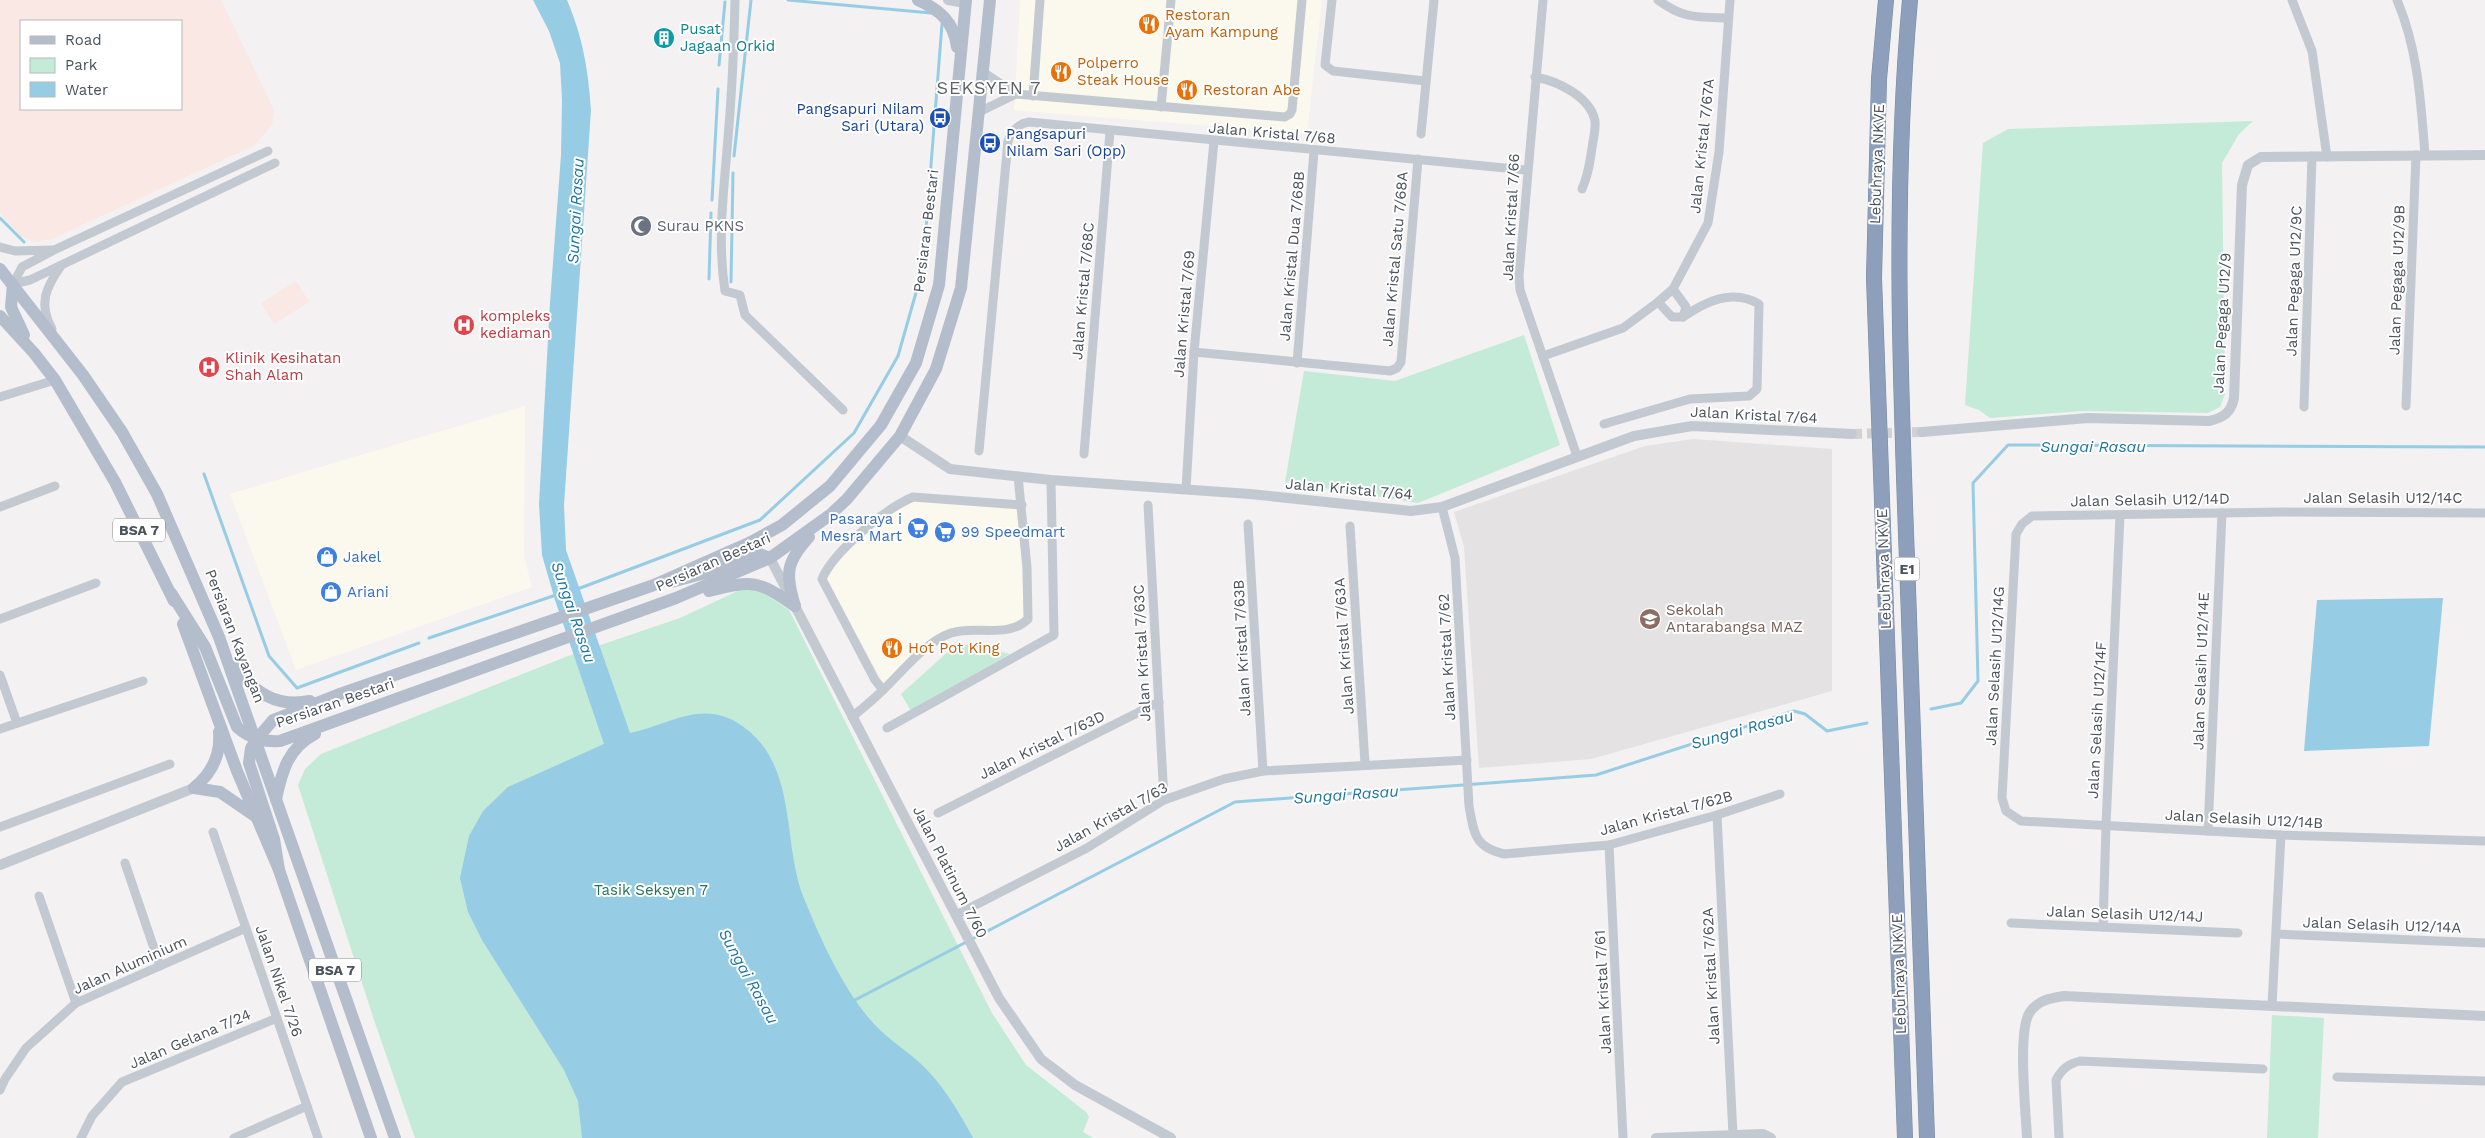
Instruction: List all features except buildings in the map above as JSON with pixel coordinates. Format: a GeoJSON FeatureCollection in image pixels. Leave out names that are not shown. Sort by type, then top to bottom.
{"type":"FeatureCollection","features":[{"type":"Feature","properties":{"kind":"highway","name":"Lebuhraya NKVE"},"geometry":{"type":"LineString","coordinates":[[1886,0],[1880,79],[1874,278],[1905,1138]]}},
{"type":"Feature","properties":{"kind":"highway","name":"Lebuhraya NKVE"},"geometry":{"type":"LineString","coordinates":[[1910,0],[1905,58],[1898,280],[1927,1138]]}},
{"type":"Feature","properties":{"kind":"main road"},"geometry":{"type":"LineString","coordinates":[[918,0],[940,12],[950,23],[956,36],[960,62]]}},
{"type":"Feature","properties":{"kind":"main road","name":"Persiaran Bestari"},"geometry":{"type":"LineString","coordinates":[[966,1],[939,285],[916,363],[881,425],[830,486],[782,525],[751,542],[654,585],[337,695],[274,720],[256,738],[270,742],[280,741],[676,598],[770,558],[830,515],[900,436],[936,369],[961,288],[990,0]]}},
{"type":"Feature","properties":{"kind":"main road","name":"Persiaran Kayangan"},"geometry":{"type":"LineString","coordinates":[[0,269],[6,283],[62,348],[122,432],[157,494],[226,656],[256,738],[275,801],[395,1138]]}},
{"type":"Feature","properties":{"kind":"main road"},"geometry":{"type":"LineString","coordinates":[[6,283],[11,307],[34,353]]}},
{"type":"Feature","properties":{"kind":"main road","name":"BSA 7"},"geometry":{"type":"LineString","coordinates":[[0,316],[34,353],[55,380],[115,482],[171,593],[197,659],[217,720],[255,816],[279,870],[371,1138]]}},
{"type":"Feature","properties":{"kind":"main road"},"geometry":{"type":"LineString","coordinates":[[795,606],[788,583],[789,565],[799,548],[830,515]]}},
{"type":"Feature","properties":{"kind":"main road"},"geometry":{"type":"LineString","coordinates":[[654,585],[689,579],[758,554],[770,558]]}},
{"type":"Feature","properties":{"kind":"main road"},"geometry":{"type":"LineString","coordinates":[[676,598],[737,583],[754,583],[769,588],[795,606]]}},
{"type":"Feature","properties":{"kind":"main road"},"geometry":{"type":"LineString","coordinates":[[171,593],[205,647],[237,727],[245,734],[256,738],[251,748],[249,763],[274,839],[279,870]]}},
{"type":"Feature","properties":{"kind":"main road"},"geometry":{"type":"LineString","coordinates":[[226,656],[246,682],[272,700],[300,703],[337,695]]}},
{"type":"Feature","properties":{"kind":"main road"},"geometry":{"type":"LineString","coordinates":[[275,801],[282,772],[290,754],[304,740],[377,706]]}},
{"type":"Feature","properties":{"kind":"main road"},"geometry":{"type":"LineString","coordinates":[[194,788],[213,768],[218,750],[217,720]]}},
{"type":"Feature","properties":{"kind":"main road"},"geometry":{"type":"LineString","coordinates":[[194,788],[220,792],[255,816]]}},
{"type":"Feature","properties":{"kind":"street"},"geometry":{"type":"LineString","coordinates":[[735,0],[734,70],[722,208],[721,253],[724,291],[740,295],[745,315],[843,410]]}},
{"type":"Feature","properties":{"kind":"street"},"geometry":{"type":"LineString","coordinates":[[948,0],[966,1]]}},
{"type":"Feature","properties":{"kind":"street"},"geometry":{"type":"LineString","coordinates":[[1033,96],[1040,0]]}},
{"type":"Feature","properties":{"kind":"street"},"geometry":{"type":"LineString","coordinates":[[1160,107],[1171,0]]}},
{"type":"Feature","properties":{"kind":"street"},"geometry":{"type":"LineString","coordinates":[[983,72],[1016,94],[1284,117],[1290,114],[1302,0]]}},
{"type":"Feature","properties":{"kind":"street"},"geometry":{"type":"LineString","coordinates":[[1332,0],[1327,68],[1333,71],[1426,81]]}},
{"type":"Feature","properties":{"kind":"street"},"geometry":{"type":"LineString","coordinates":[[1421,134],[1434,0]]}},
{"type":"Feature","properties":{"kind":"street","name":"Jalan Kristal 7/66"},"geometry":{"type":"LineString","coordinates":[[1543,0],[1527,170],[1519,276],[1520,290],[1577,456]]}},
{"type":"Feature","properties":{"kind":"street"},"geometry":{"type":"LineString","coordinates":[[1658,0],[1672,10],[1686,16],[1728,18]]}},
{"type":"Feature","properties":{"kind":"street","name":"Jalan Kristal 7/67A"},"geometry":{"type":"LineString","coordinates":[[1543,356],[1623,328],[1658,302],[1673,289],[1708,223],[1718,152],[1730,0]]}},
{"type":"Feature","properties":{"kind":"street"},"geometry":{"type":"LineString","coordinates":[[2292,0],[2312,50],[2327,157]]}},
{"type":"Feature","properties":{"kind":"street","name":"Jalan Pegaga U12/9B"},"geometry":{"type":"LineString","coordinates":[[2397,0],[2407,23],[2420,96],[2420,155],[2406,406]]}},
{"type":"Feature","properties":{"kind":"street"},"geometry":{"type":"LineString","coordinates":[[1535,77],[1550,80],[1564,86],[1591,110],[1595,122],[1594,132],[1588,171],[1582,189]]}},
{"type":"Feature","properties":{"kind":"street"},"geometry":{"type":"LineString","coordinates":[[979,112],[1016,94]]}},
{"type":"Feature","properties":{"kind":"street","name":"Jalan Kristal 7/68"},"geometry":{"type":"LineString","coordinates":[[980,451],[1008,141],[1016,128],[1030,122],[1314,151],[1527,170]]}},
{"type":"Feature","properties":{"kind":"street","name":"Jalan Kristal 7/68C"},"geometry":{"type":"LineString","coordinates":[[1084,454],[1110,131]]}},
{"type":"Feature","properties":{"kind":"street","name":"Jalan Kristal 7/69"},"geometry":{"type":"LineString","coordinates":[[1186,489],[1194,352],[1214,141]]}},
{"type":"Feature","properties":{"kind":"street"},"geometry":{"type":"LineString","coordinates":[[6,283],[22,268],[54,250],[268,151]]}},
{"type":"Feature","properties":{"kind":"street","name":"Jalan Kristal Dua 7/68B"},"geometry":{"type":"LineString","coordinates":[[1297,362],[1314,151]]}},
{"type":"Feature","properties":{"kind":"street","name":"Jalan Pegaga U12/9"},"geometry":{"type":"LineString","coordinates":[[1922,432],[2088,418],[2209,421],[2227,414],[2232,407],[2234,398],[2243,175],[2248,165],[2261,157],[2485,155]]}},
{"type":"Feature","properties":{"kind":"street","name":"Jalan Pegaga U12/9C"},"geometry":{"type":"LineString","coordinates":[[2304,407],[2312,156]]}},
{"type":"Feature","properties":{"kind":"street","name":"Jalan Kristal Satu 7/68A"},"geometry":{"type":"LineString","coordinates":[[1297,362],[1390,371],[1397,368],[1401,362],[1418,159]]}},
{"type":"Feature","properties":{"kind":"street"},"geometry":{"type":"LineString","coordinates":[[6,283],[30,280],[275,163]]}},
{"type":"Feature","properties":{"kind":"street"},"geometry":{"type":"LineString","coordinates":[[0,247],[15,251],[54,250]]}},
{"type":"Feature","properties":{"kind":"street"},"geometry":{"type":"LineString","coordinates":[[61,265],[44,297],[48,321],[62,348]]}},
{"type":"Feature","properties":{"kind":"street"},"geometry":{"type":"LineString","coordinates":[[1673,289],[1686,308],[1683,318]]}},
{"type":"Feature","properties":{"kind":"street"},"geometry":{"type":"LineString","coordinates":[[1604,424],[1690,399],[1749,396],[1758,389],[1758,304],[1741,299],[1718,298],[1703,304],[1683,318],[1672,316],[1658,302]]}},
{"type":"Feature","properties":{"kind":"street"},"geometry":{"type":"LineString","coordinates":[[1194,352],[1297,362]]}},
{"type":"Feature","properties":{"kind":"street"},"geometry":{"type":"LineString","coordinates":[[0,397],[55,380]]}},
{"type":"Feature","properties":{"kind":"street","name":"Jalan Kristal 7/64"},"geometry":{"type":"LineString","coordinates":[[900,436],[950,469],[1051,480],[1186,489],[1411,511],[1442,507],[1634,436],[1692,426],[1852,434]]}},
{"type":"Feature","properties":{"kind":"street"},"geometry":{"type":"LineString","coordinates":[[852,717],[911,662],[942,637],[952,633],[967,631],[1014,629],[1028,620],[1027,568],[1018,476]]}},
{"type":"Feature","properties":{"kind":"street"},"geometry":{"type":"LineString","coordinates":[[887,728],[1054,635],[1051,480]]}},
{"type":"Feature","properties":{"kind":"street"},"geometry":{"type":"LineString","coordinates":[[0,507],[56,486]]}},
{"type":"Feature","properties":{"kind":"street"},"geometry":{"type":"LineString","coordinates":[[883,690],[875,680],[822,579],[828,565],[879,517],[898,503],[913,497],[1022,505]]}},
{"type":"Feature","properties":{"kind":"street","name":"Jalan Kristal 7/63C"},"geometry":{"type":"LineString","coordinates":[[1148,505],[1164,800]]}},
{"type":"Feature","properties":{"kind":"street","name":"Jalan Kristal 7/62"},"geometry":{"type":"LineString","coordinates":[[1442,507],[1455,558],[1469,806]]}},
{"type":"Feature","properties":{"kind":"street","name":"Jalan Selasih U12/14D"},"geometry":{"type":"LineString","coordinates":[[2022,524],[2036,515],[2281,512]]}},
{"type":"Feature","properties":{"kind":"street","name":"Jalan Selasih U12/14C"},"geometry":{"type":"LineString","coordinates":[[2281,512],[2485,513]]}},
{"type":"Feature","properties":{"kind":"street","name":"Jalan Selasih U12/14E"},"geometry":{"type":"LineString","coordinates":[[2208,831],[2222,513]]}},
{"type":"Feature","properties":{"kind":"street","name":"Jalan Selasih U12/14F"},"geometry":{"type":"LineString","coordinates":[[2103,927],[2120,515]]}},
{"type":"Feature","properties":{"kind":"street","name":"Jalan Kristal 7/63B"},"geometry":{"type":"LineString","coordinates":[[1248,524],[1263,771]]}},
{"type":"Feature","properties":{"kind":"street","name":"Jalan Selasih U12/14G"},"geometry":{"type":"LineString","coordinates":[[2006,811],[2002,798],[2016,534],[2022,524]]}},
{"type":"Feature","properties":{"kind":"street","name":"Jalan Kristal 7/63A"},"geometry":{"type":"LineString","coordinates":[[1350,526],[1365,764]]}},
{"type":"Feature","properties":{"kind":"street","name":"Jalan Platinum 7/60"},"geometry":{"type":"LineString","coordinates":[[770,558],[975,954],[999,998],[1041,1059],[1075,1086],[1171,1138]]}},
{"type":"Feature","properties":{"kind":"street"},"geometry":{"type":"LineString","coordinates":[[0,619],[96,583]]}},
{"type":"Feature","properties":{"kind":"street"},"geometry":{"type":"LineString","coordinates":[[0,675],[18,723]]}},
{"type":"Feature","properties":{"kind":"street"},"geometry":{"type":"LineString","coordinates":[[0,729],[143,681]]}},
{"type":"Feature","properties":{"kind":"street","name":"Jalan Kristal 7/63D"},"geometry":{"type":"LineString","coordinates":[[938,813],[1159,702]]}},
{"type":"Feature","properties":{"kind":"street","name":"Jalan Kristal 7/63"},"geometry":{"type":"LineString","coordinates":[[956,915],[1086,848],[1164,800],[1224,779],[1263,771],[1467,760]]}},
{"type":"Feature","properties":{"kind":"street"},"geometry":{"type":"LineString","coordinates":[[0,827],[170,764]]}},
{"type":"Feature","properties":{"kind":"street"},"geometry":{"type":"LineString","coordinates":[[0,865],[194,788]]}},
{"type":"Feature","properties":{"kind":"street","name":"Jalan Kristal 7/62B"},"geometry":{"type":"LineString","coordinates":[[1469,806],[1475,836],[1492,852],[1504,854],[1609,845],[1717,815],[1780,794]]}},
{"type":"Feature","properties":{"kind":"street","name":"Jalan Selasih U12/14B"},"geometry":{"type":"LineString","coordinates":[[2006,811],[2022,821],[2281,835],[2485,841]]}},
{"type":"Feature","properties":{"kind":"street","name":"Jalan Kristal 7/62A"},"geometry":{"type":"LineString","coordinates":[[1717,815],[1733,1135]]}},
{"type":"Feature","properties":{"kind":"street","name":"Jalan Nikel 7/26"},"geometry":{"type":"LineString","coordinates":[[213,832],[318,1138]]}},
{"type":"Feature","properties":{"kind":"street"},"geometry":{"type":"LineString","coordinates":[[2272,1005],[2281,835]]}},
{"type":"Feature","properties":{"kind":"street","name":"Jalan Kristal 7/61"},"geometry":{"type":"LineString","coordinates":[[1609,845],[1624,1138]]}},
{"type":"Feature","properties":{"kind":"street"},"geometry":{"type":"LineString","coordinates":[[125,863],[160,966]]}},
{"type":"Feature","properties":{"kind":"street"},"geometry":{"type":"LineString","coordinates":[[39,896],[76,1003]]}},
{"type":"Feature","properties":{"kind":"street","name":"Jalan Selasih U12/14J"},"geometry":{"type":"LineString","coordinates":[[2011,923],[2238,933]]}},
{"type":"Feature","properties":{"kind":"street","name":"Jalan Aluminium"},"geometry":{"type":"LineString","coordinates":[[0,1090],[5,1079],[26,1048],[76,1003],[246,928]]}},
{"type":"Feature","properties":{"kind":"street","name":"Jalan Selasih U12/14A"},"geometry":{"type":"LineString","coordinates":[[2277,934],[2485,943]]}},
{"type":"Feature","properties":{"kind":"street"},"geometry":{"type":"LineString","coordinates":[[2027,1138],[2023,1029],[2030,1011],[2039,1002],[2064,996],[2485,1016]]}},
{"type":"Feature","properties":{"kind":"street","name":"Jalan Gelana 7/24"},"geometry":{"type":"LineString","coordinates":[[81,1138],[92,1116],[122,1082],[277,1018]]}},
{"type":"Feature","properties":{"kind":"street"},"geometry":{"type":"LineString","coordinates":[[2059,1138],[2056,1080],[2060,1071],[2070,1064],[2080,1061],[2263,1069]]}},
{"type":"Feature","properties":{"kind":"street"},"geometry":{"type":"LineString","coordinates":[[2337,1077],[2485,1080]]}},
{"type":"Feature","properties":{"kind":"street"},"geometry":{"type":"LineString","coordinates":[[234,1138],[308,1106]]}},
{"type":"Feature","properties":{"kind":"street"},"geometry":{"type":"LineString","coordinates":[[1656,1138],[1763,1134],[1771,1138]]}},
{"type":"Feature","properties":{"kind":"shaded area"},"geometry":{"type":"Polygon","coordinates":[[[0,0],[221,0],[274,110],[272,125],[255,145],[52,239],[35,242],[21,236],[0,213],[0,0]]]}},
{"type":"Feature","properties":{"kind":"shaded area"},"geometry":{"type":"Polygon","coordinates":[[[1020,0],[1322,0],[1307,134],[1014,110],[1020,0]]]}},
{"type":"Feature","properties":{"kind":"shaded area"},"geometry":{"type":"Polygon","coordinates":[[[296,281],[309,302],[274,324],[261,303],[296,281]]]}},
{"type":"Feature","properties":{"kind":"shaded area"},"geometry":{"type":"Polygon","coordinates":[[[525,406],[524,556],[532,587],[296,670],[230,494],[525,406]]]}},
{"type":"Feature","properties":{"kind":"shaded area","name":"Sekolah Antarabangsa MAZ"},"geometry":{"type":"Polygon","coordinates":[[[1693,439],[1832,449],[1832,691],[1591,759],[1479,768],[1464,547],[1454,512],[1645,446],[1693,439]]]}},
{"type":"Feature","properties":{"kind":"shaded area"},"geometry":{"type":"Polygon","coordinates":[[[914,501],[1019,509],[1024,617],[1013,625],[951,628],[936,636],[884,684],[826,579],[831,568],[880,521],[900,506],[914,501]]]}},
{"type":"Feature","properties":{"kind":"green space"},"geometry":{"type":"Polygon","coordinates":[[[2253,121],[2239,134],[2222,163],[2225,394],[2220,407],[2208,413],[2083,411],[1990,418],[1979,410],[1965,405],[1983,143],[2008,129],[2253,121]]]}},
{"type":"Feature","properties":{"kind":"green space"},"geometry":{"type":"Polygon","coordinates":[[[1524,335],[1560,445],[1418,503],[1285,482],[1304,371],[1395,381],[1524,335]]]}},
{"type":"Feature","properties":{"kind":"green space","name":"Tasik Seksyen 7"},"geometry":{"type":"Polygon","coordinates":[[[758,589],[789,610],[992,1013],[1026,1065],[1086,1112],[1089,1117],[1083,1132],[1093,1138],[415,1138],[374,1020],[298,785],[305,769],[321,754],[568,656],[680,618],[740,590],[758,589]]]}},
{"type":"Feature","properties":{"kind":"green space"},"geometry":{"type":"Polygon","coordinates":[[[969,644],[1010,654],[911,711],[901,694],[950,650],[969,644]]]}},
{"type":"Feature","properties":{"kind":"green space"},"geometry":{"type":"Polygon","coordinates":[[[2272,1015],[2324,1018],[2318,1138],[2267,1138],[2272,1015]]]}},
{"type":"Feature","properties":{"kind":"water","name":"Tasik Seksyen 7"},"geometry":{"type":"Polygon","coordinates":[[[533,0],[567,0],[581,41],[588,81],[591,110],[564,505],[566,550],[630,733],[691,715],[705,713],[719,715],[734,721],[750,732],[765,749],[776,769],[782,790],[798,880],[811,916],[832,961],[858,1004],[874,1023],[919,1062],[935,1079],[955,1107],[973,1138],[582,1138],[578,1101],[564,1070],[482,940],[468,912],[460,878],[469,836],[483,811],[508,787],[604,744],[555,600],[542,555],[539,504],[550,303],[561,155],[562,100],[560,63],[549,31],[533,0]]]}},
{"type":"Feature","properties":{"kind":"water"},"geometry":{"type":"Polygon","coordinates":[[[2443,598],[2429,746],[2304,751],[2317,600],[2443,598]]]}},
{"type":"Feature","properties":{"kind":"waterway"},"geometry":{"type":"LineString","coordinates":[[734,156],[751,0]]}},
{"type":"Feature","properties":{"kind":"waterway"},"geometry":{"type":"LineString","coordinates":[[788,0],[931,13]]}},
{"type":"Feature","properties":{"kind":"waterway"},"geometry":{"type":"LineString","coordinates":[[719,65],[725,2]]}},
{"type":"Feature","properties":{"kind":"waterway"},"geometry":{"type":"LineString","coordinates":[[575,590],[760,520],[854,433],[898,356],[923,268],[942,24]]}},
{"type":"Feature","properties":{"kind":"waterway"},"geometry":{"type":"LineString","coordinates":[[712,200],[718,89]]}},
{"type":"Feature","properties":{"kind":"waterway"},"geometry":{"type":"LineString","coordinates":[[731,282],[733,173]]}},
{"type":"Feature","properties":{"kind":"waterway"},"geometry":{"type":"LineString","coordinates":[[709,279],[711,213]]}},
{"type":"Feature","properties":{"kind":"waterway"},"geometry":{"type":"LineString","coordinates":[[0,218],[24,242]]}},
{"type":"Feature","properties":{"kind":"waterway","name":"Sungai Rasau"},"geometry":{"type":"LineString","coordinates":[[1931,709],[1961,703],[1978,681],[1973,483],[2008,445],[2485,447]]}},
{"type":"Feature","properties":{"kind":"waterway"},"geometry":{"type":"LineString","coordinates":[[204,474],[269,656],[297,688],[419,643]]}},
{"type":"Feature","properties":{"kind":"waterway"},"geometry":{"type":"LineString","coordinates":[[429,638],[556,595]]}},
{"type":"Feature","properties":{"kind":"waterway","name":"Sungai Rasau"},"geometry":{"type":"LineString","coordinates":[[855,1000],[1235,802],[1596,775],[1794,711],[1805,714],[1827,731],[1867,723]]}},
{"type":"Feature","properties":{"kind":"tunnel"},"geometry":{"type":"LineString","coordinates":[[1852,434],[1922,432]]}},
{"type":"Feature","properties":{"kind":"place","name":"Restoran Ayam Kampung"},"geometry":{"type":"Point","coordinates":[1149,24]}},
{"type":"Feature","properties":{"kind":"place","name":"Pusat Jagaan Orkid"},"geometry":{"type":"Point","coordinates":[664,38]}},
{"type":"Feature","properties":{"kind":"place","name":"Polperro Steak House"},"geometry":{"type":"Point","coordinates":[1061,72]}},
{"type":"Feature","properties":{"kind":"place","name":"Restoran Abe"},"geometry":{"type":"Point","coordinates":[1187,90]}},
{"type":"Feature","properties":{"kind":"place","name":"Pangsapuri Nilam Sari (Utara)"},"geometry":{"type":"Point","coordinates":[940,118]}},
{"type":"Feature","properties":{"kind":"place","name":"Pangsapuri Nilam Sari (Opp)"},"geometry":{"type":"Point","coordinates":[990,143]}},
{"type":"Feature","properties":{"kind":"place","name":"Surau PKNS"},"geometry":{"type":"Point","coordinates":[641,226]}},
{"type":"Feature","properties":{"kind":"place","name":"kompleks kediaman"},"geometry":{"type":"Point","coordinates":[464,325]}},
{"type":"Feature","properties":{"kind":"place","name":"Klinik Kesihatan Shah Alam"},"geometry":{"type":"Point","coordinates":[209,367]}},
{"type":"Feature","properties":{"kind":"place","name":"Pasaraya i Mesra Mart"},"geometry":{"type":"Point","coordinates":[918,528]}},
{"type":"Feature","properties":{"kind":"place","name":"99 Speedmart"},"geometry":{"type":"Point","coordinates":[945,532]}},
{"type":"Feature","properties":{"kind":"place","name":"Jakel"},"geometry":{"type":"Point","coordinates":[327,557]}},
{"type":"Feature","properties":{"kind":"place","name":"Ariani"},"geometry":{"type":"Point","coordinates":[331,592]}},
{"type":"Feature","properties":{"kind":"place","name":"Sekolah Antarabangsa MAZ"},"geometry":{"type":"Point","coordinates":[1650,619]}},
{"type":"Feature","properties":{"kind":"place","name":"Hot Pot King"},"geometry":{"type":"Point","coordinates":[892,648]}},
{"type":"Feature","properties":{"kind":"district","name":"SEKSYEN 7"},"geometry":{"type":"Point","coordinates":[989,88]}}]}
